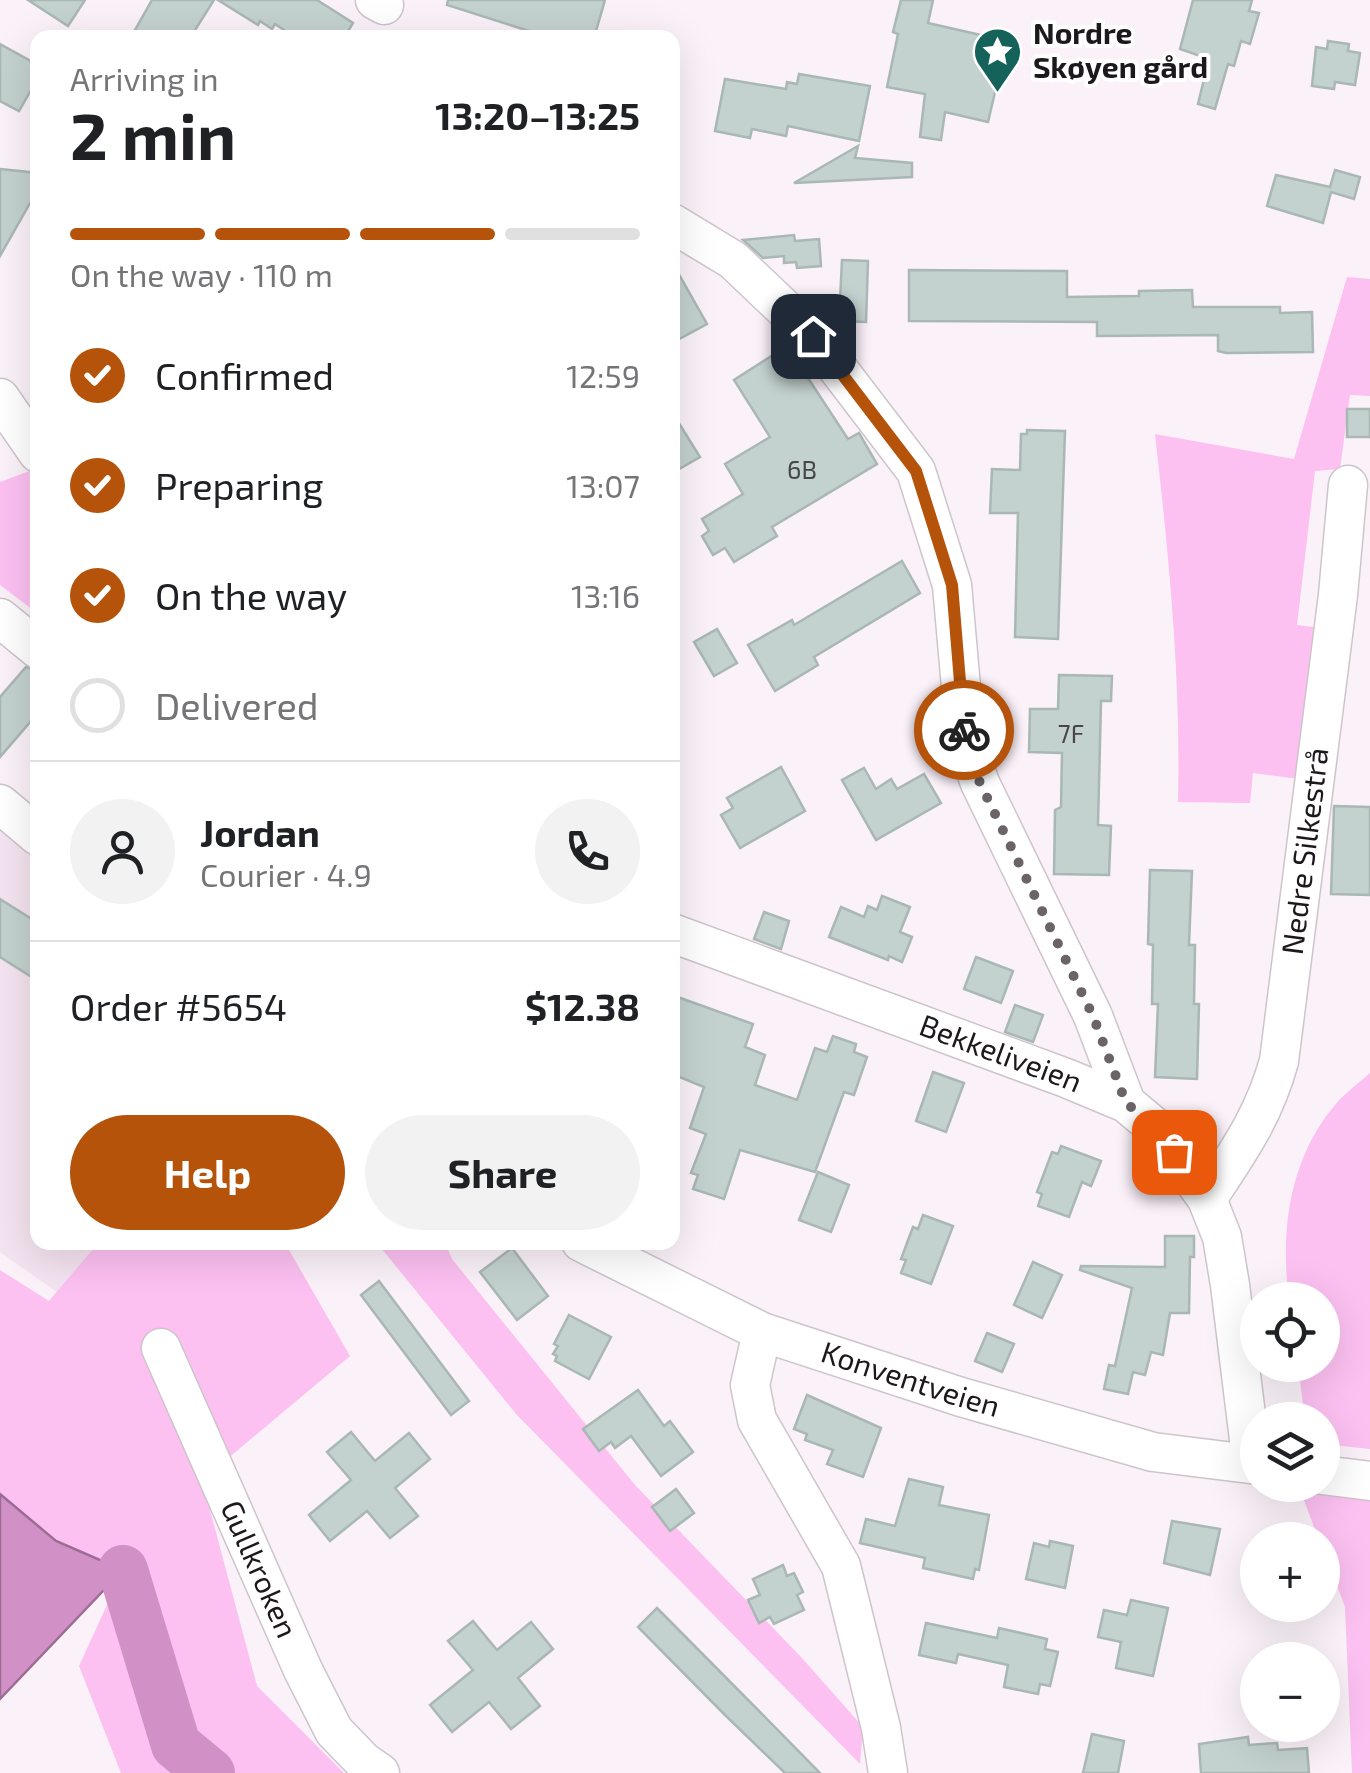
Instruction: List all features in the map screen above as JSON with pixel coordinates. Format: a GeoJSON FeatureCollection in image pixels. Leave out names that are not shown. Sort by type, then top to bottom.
{"type":"FeatureCollection","features":[{"type":"Feature","properties":{"kind":"street"},"geometry":{"type":"LineString","coordinates":[[680,229],[732,260],[813,336],[916,471],[952,585],[966,744],[980,783],[1093,1016],[1126,1103]]}},
{"type":"Feature","properties":{"kind":"street"},"geometry":{"type":"LineString","coordinates":[[0,398],[30,442]]}},
{"type":"Feature","properties":{"kind":"street","name":"Nedre Silkestrå"},"geometry":{"type":"LineString","coordinates":[[1207,1199],[1255,1126],[1269,1098],[1279,1062],[1338,595],[1348,485]]}},
{"type":"Feature","properties":{"kind":"street"},"geometry":{"type":"LineString","coordinates":[[0,618],[30,642]]}},
{"type":"Feature","properties":{"kind":"street"},"geometry":{"type":"LineString","coordinates":[[0,804],[30,829]]}},
{"type":"Feature","properties":{"kind":"street","name":"Bekkeliveien"},"geometry":{"type":"LineString","coordinates":[[680,937],[1126,1103],[1157,1128],[1207,1199],[1222,1236],[1246,1402]]}},
{"type":"Feature","properties":{"kind":"street","name":"Konventveien"},"geometry":{"type":"LineString","coordinates":[[597,1250],[762,1332],[961,1398],[1152,1452],[1240,1462]]}},
{"type":"Feature","properties":{"kind":"street"},"geometry":{"type":"LineString","coordinates":[[762,1332],[750,1385],[757,1420],[841,1566],[881,1728],[888,1773]]}},
{"type":"Feature","properties":{"kind":"street","name":"Gullkroken"},"geometry":{"type":"LineString","coordinates":[[161,1348],[303,1670],[334,1731],[380,1773]]}},
{"type":"Feature","properties":{"kind":"street"},"geometry":{"type":"LineString","coordinates":[[1340,1477],[1370,1481]]}},
{"type":"Feature","properties":{"kind":"shaded area"},"geometry":{"type":"Polygon","coordinates":[[[1347,277],[1370,279],[1370,396],[1350,395],[1340,469],[1315,471],[1297,625],[1321,628],[1299,779],[1253,773],[1250,803],[1178,802],[1173,618],[1155,434],[1294,459],[1347,277]]]}},
{"type":"Feature","properties":{"kind":"shaded area"},"geometry":{"type":"Polygon","coordinates":[[[30,471],[30,608],[0,585],[0,482],[30,471]]]}},
{"type":"Feature","properties":{"kind":"shaded area"},"geometry":{"type":"Polygon","coordinates":[[[0,822],[30,849],[30,1250],[92,1250],[57,1292],[0,1252],[0,822]]]}},
{"type":"Feature","properties":{"kind":"shaded area"},"geometry":{"type":"Polygon","coordinates":[[[1370,1073],[1370,1449],[1340,1446],[1340,1402],[1303,1402],[1300,1382],[1340,1382],[1340,1282],[1288,1282],[1287,1274],[1287,1223],[1298,1172],[1319,1126],[1370,1073]]]}},
{"type":"Feature","properties":{"kind":"shaded area"},"geometry":{"type":"Polygon","coordinates":[[[92,1250],[289,1250],[350,1356],[202,1480],[257,1686],[344,1773],[121,1773],[79,1666],[123,1570],[56,1541],[0,1494],[0,1270],[49,1301],[92,1250]]]}},
{"type":"Feature","properties":{"kind":"shaded area"},"geometry":{"type":"Polygon","coordinates":[[[383,1250],[448,1250],[635,1485],[863,1727],[860,1764],[517,1415],[383,1250]]]}},
{"type":"Feature","properties":{"kind":"shaded area"},"geometry":{"type":"Polygon","coordinates":[[[0,1494],[56,1541],[123,1570],[0,1699],[0,1494]]]}},
{"type":"Feature","properties":{"kind":"shaded area"},"geometry":{"type":"Polygon","coordinates":[[[1340,1495],[1370,1499],[1370,1773],[1352,1773],[1345,1607],[1340,1594],[1340,1522],[1312,1522],[1305,1502],[1340,1502],[1340,1495]]]}},
{"type":"Feature","properties":{"kind":"building"},"geometry":{"type":"Polygon","coordinates":[[[28,0],[85,0],[68,26],[28,0]]]}},
{"type":"Feature","properties":{"kind":"building"},"geometry":{"type":"Polygon","coordinates":[[[152,0],[214,0],[195,30],[135,30],[152,0]]]}},
{"type":"Feature","properties":{"kind":"building"},"geometry":{"type":"Polygon","coordinates":[[[218,0],[317,0],[353,23],[349,30],[284,30],[275,24],[272,29],[260,21],[258,25],[218,0]]]}},
{"type":"Feature","properties":{"kind":"building"},"geometry":{"type":"Polygon","coordinates":[[[448,0],[605,0],[596,30],[526,30],[447,5],[448,0]]]}},
{"type":"Feature","properties":{"kind":"building"},"geometry":{"type":"Polygon","coordinates":[[[901,0],[933,0],[928,23],[1007,41],[988,122],[945,112],[941,140],[920,137],[925,94],[887,87],[901,0]]]}},
{"type":"Feature","properties":{"kind":"building"},"geometry":{"type":"Polygon","coordinates":[[[1193,0],[1252,0],[1249,11],[1259,13],[1250,44],[1241,41],[1234,66],[1228,64],[1215,109],[1198,104],[1209,59],[1180,49],[1193,0]]]}},
{"type":"Feature","properties":{"kind":"building"},"geometry":{"type":"Polygon","coordinates":[[[1328,41],[1349,44],[1348,51],[1360,53],[1355,85],[1335,82],[1334,89],[1312,86],[1316,47],[1327,49],[1328,41]]]}},
{"type":"Feature","properties":{"kind":"building"},"geometry":{"type":"Polygon","coordinates":[[[0,44],[30,61],[30,92],[19,111],[0,101],[0,44]]]}},
{"type":"Feature","properties":{"kind":"building"},"geometry":{"type":"Polygon","coordinates":[[[799,74],[870,86],[859,141],[788,126],[786,136],[752,129],[750,138],[715,131],[725,79],[786,89],[787,82],[797,84],[799,74]]]}},
{"type":"Feature","properties":{"kind":"building"},"geometry":{"type":"Polygon","coordinates":[[[858,146],[855,158],[912,163],[912,177],[794,183],[858,146]]]}},
{"type":"Feature","properties":{"kind":"building"},"geometry":{"type":"Polygon","coordinates":[[[0,169],[30,172],[30,203],[0,256],[0,169]]]}},
{"type":"Feature","properties":{"kind":"building"},"geometry":{"type":"Polygon","coordinates":[[[1335,170],[1360,177],[1354,199],[1331,192],[1323,223],[1267,206],[1276,175],[1330,187],[1335,170]]]}},
{"type":"Feature","properties":{"kind":"building"},"geometry":{"type":"Polygon","coordinates":[[[794,235],[795,241],[819,239],[821,266],[797,268],[796,262],[784,263],[784,256],[763,258],[743,240],[794,235]]]}},
{"type":"Feature","properties":{"kind":"building"},"geometry":{"type":"Polygon","coordinates":[[[842,260],[868,261],[866,322],[839,321],[842,260]]]}},
{"type":"Feature","properties":{"kind":"building"},"geometry":{"type":"Polygon","coordinates":[[[909,270],[1067,271],[1067,297],[1139,296],[1139,291],[1192,290],[1193,307],[1280,307],[1280,313],[1312,312],[1313,352],[1226,353],[1218,351],[1218,335],[1097,336],[1097,322],[909,321],[909,270]]]}},
{"type":"Feature","properties":{"kind":"building"},"geometry":{"type":"Polygon","coordinates":[[[680,276],[707,324],[680,339],[680,276]]]}},
{"type":"Feature","properties":{"kind":"building"},"geometry":{"type":"Polygon","coordinates":[[[787,346],[848,439],[859,433],[877,464],[772,527],[777,536],[734,562],[725,548],[713,555],[702,536],[709,531],[702,519],[743,494],[725,464],[770,437],[734,380],[787,346]]]}},
{"type":"Feature","properties":{"kind":"building"},"geometry":{"type":"Polygon","coordinates":[[[1347,409],[1370,409],[1370,437],[1347,437],[1347,409]]]}},
{"type":"Feature","properties":{"kind":"building"},"geometry":{"type":"Polygon","coordinates":[[[680,425],[700,457],[680,468],[680,425]]]}},
{"type":"Feature","properties":{"kind":"building"},"geometry":{"type":"Polygon","coordinates":[[[1027,430],[1065,431],[1058,639],[1015,637],[1018,513],[990,513],[992,469],[1020,470],[1021,434],[1027,434],[1027,430]]]}},
{"type":"Feature","properties":{"kind":"building"},"geometry":{"type":"Polygon","coordinates":[[[902,561],[920,593],[814,657],[818,665],[775,691],[748,645],[792,620],[794,625],[902,561]]]}},
{"type":"Feature","properties":{"kind":"building"},"geometry":{"type":"Polygon","coordinates":[[[717,629],[737,663],[714,676],[694,642],[717,629]]]}},
{"type":"Feature","properties":{"kind":"building"},"geometry":{"type":"Polygon","coordinates":[[[26,667],[30,668],[30,722],[0,757],[0,697],[26,667]]]}},
{"type":"Feature","properties":{"kind":"building"},"geometry":{"type":"Polygon","coordinates":[[[1059,675],[1112,676],[1111,701],[1101,701],[1098,825],[1111,826],[1109,875],[1054,874],[1055,810],[1061,807],[1062,753],[1029,752],[1030,709],[1058,709],[1059,675]]]}},
{"type":"Feature","properties":{"kind":"building"},"geometry":{"type":"Polygon","coordinates":[[[781,767],[805,811],[740,848],[721,815],[733,808],[727,798],[781,767]]]}},
{"type":"Feature","properties":{"kind":"building"},"geometry":{"type":"Polygon","coordinates":[[[864,768],[876,789],[891,779],[897,789],[924,774],[941,803],[876,840],[842,780],[864,768]]]}},
{"type":"Feature","properties":{"kind":"building"},"geometry":{"type":"Polygon","coordinates":[[[1334,806],[1370,807],[1370,895],[1331,894],[1334,806]]]}},
{"type":"Feature","properties":{"kind":"building"},"geometry":{"type":"Polygon","coordinates":[[[1150,870],[1192,871],[1189,945],[1195,945],[1194,1004],[1199,1004],[1197,1079],[1155,1077],[1158,1004],[1152,1004],[1153,945],[1148,944],[1150,870]]]}},
{"type":"Feature","properties":{"kind":"building"},"geometry":{"type":"Polygon","coordinates":[[[882,896],[910,907],[900,932],[912,937],[902,962],[829,937],[841,907],[864,917],[868,906],[877,910],[882,896]]]}},
{"type":"Feature","properties":{"kind":"building"},"geometry":{"type":"Polygon","coordinates":[[[0,899],[30,918],[30,976],[0,957],[0,899]]]}},
{"type":"Feature","properties":{"kind":"building"},"geometry":{"type":"Polygon","coordinates":[[[764,912],[789,921],[781,949],[754,939],[764,912]]]}},
{"type":"Feature","properties":{"kind":"building"},"geometry":{"type":"Polygon","coordinates":[[[976,957],[1013,971],[1001,1003],[964,989],[976,957]]]}},
{"type":"Feature","properties":{"kind":"building"},"geometry":{"type":"Polygon","coordinates":[[[680,998],[753,1024],[745,1047],[765,1055],[755,1085],[797,1100],[815,1048],[827,1052],[833,1036],[856,1044],[854,1052],[867,1057],[854,1095],[844,1092],[815,1172],[740,1150],[724,1199],[693,1189],[698,1175],[691,1173],[706,1134],[690,1128],[704,1087],[680,1077],[680,998]]]}},
{"type":"Feature","properties":{"kind":"building"},"geometry":{"type":"Polygon","coordinates":[[[1015,1005],[1043,1015],[1033,1042],[1005,1032],[1015,1005]]]}},
{"type":"Feature","properties":{"kind":"building"},"geometry":{"type":"Polygon","coordinates":[[[933,1072],[964,1083],[946,1132],[916,1121],[933,1072]]]}},
{"type":"Feature","properties":{"kind":"building"},"geometry":{"type":"Polygon","coordinates":[[[1061,1146],[1101,1161],[1091,1186],[1082,1182],[1069,1217],[1038,1206],[1042,1194],[1037,1192],[1052,1152],[1058,1154],[1061,1146]]]}},
{"type":"Feature","properties":{"kind":"building"},"geometry":{"type":"Polygon","coordinates":[[[818,1172],[849,1185],[831,1232],[799,1220],[818,1172]]]}},
{"type":"Feature","properties":{"kind":"building"},"geometry":{"type":"Polygon","coordinates":[[[923,1215],[953,1226],[931,1284],[901,1273],[906,1260],[901,1259],[913,1227],[918,1229],[923,1215]]]}},
{"type":"Feature","properties":{"kind":"building"},"geometry":{"type":"Polygon","coordinates":[[[1165,1236],[1194,1236],[1189,1313],[1170,1313],[1163,1355],[1151,1352],[1145,1375],[1133,1372],[1128,1394],[1104,1389],[1109,1365],[1115,1366],[1132,1288],[1080,1270],[1081,1266],[1165,1267],[1165,1236]]]}},
{"type":"Feature","properties":{"kind":"building"},"geometry":{"type":"Polygon","coordinates":[[[514,1250],[548,1296],[517,1320],[480,1272],[514,1250]]]}},
{"type":"Feature","properties":{"kind":"building"},"geometry":{"type":"Polygon","coordinates":[[[1033,1262],[1062,1275],[1042,1318],[1014,1305],[1033,1262]]]}},
{"type":"Feature","properties":{"kind":"building"},"geometry":{"type":"Polygon","coordinates":[[[379,1281],[469,1401],[451,1415],[361,1295],[379,1281]]]}},
{"type":"Feature","properties":{"kind":"building"},"geometry":{"type":"Polygon","coordinates":[[[569,1315],[611,1337],[589,1379],[555,1361],[557,1356],[553,1354],[558,1346],[554,1344],[569,1315]]]}},
{"type":"Feature","properties":{"kind":"building"},"geometry":{"type":"Polygon","coordinates":[[[987,1333],[1014,1344],[1002,1372],[975,1361],[987,1333]]]}},
{"type":"Feature","properties":{"kind":"building"},"geometry":{"type":"Polygon","coordinates":[[[638,1390],[664,1426],[670,1421],[693,1452],[661,1476],[631,1436],[615,1448],[611,1442],[599,1451],[583,1429],[638,1390]]]}},
{"type":"Feature","properties":{"kind":"building"},"geometry":{"type":"Polygon","coordinates":[[[807,1395],[881,1428],[863,1477],[827,1464],[833,1450],[805,1440],[807,1434],[794,1429],[807,1395]]]}},
{"type":"Feature","properties":{"kind":"building"},"geometry":{"type":"Polygon","coordinates":[[[351,1432],[375,1461],[409,1433],[430,1459],[395,1488],[418,1516],[390,1538],[367,1511],[330,1541],[309,1515],[351,1480],[327,1452],[351,1432]]]}},
{"type":"Feature","properties":{"kind":"building"},"geometry":{"type":"Polygon","coordinates":[[[909,1479],[943,1487],[939,1505],[989,1515],[979,1570],[975,1569],[973,1579],[923,1568],[925,1558],[860,1543],[866,1519],[895,1526],[909,1479]]]}},
{"type":"Feature","properties":{"kind":"building"},"geometry":{"type":"Polygon","coordinates":[[[676,1489],[694,1513],[670,1531],[652,1507],[676,1489]]]}},
{"type":"Feature","properties":{"kind":"building"},"geometry":{"type":"Polygon","coordinates":[[[1172,1521],[1220,1529],[1210,1575],[1164,1563],[1172,1521]]]}},
{"type":"Feature","properties":{"kind":"building"},"geometry":{"type":"Polygon","coordinates":[[[1050,1541],[1073,1546],[1065,1588],[1026,1579],[1034,1543],[1049,1547],[1050,1541]]]}},
{"type":"Feature","properties":{"kind":"building"},"geometry":{"type":"Polygon","coordinates":[[[783,1565],[787,1576],[794,1573],[803,1592],[797,1595],[804,1610],[774,1624],[770,1617],[759,1623],[748,1600],[760,1595],[753,1579],[783,1565]]]}},
{"type":"Feature","properties":{"kind":"building"},"geometry":{"type":"Polygon","coordinates":[[[1131,1600],[1168,1608],[1153,1676],[1116,1668],[1121,1642],[1098,1637],[1104,1610],[1127,1615],[1131,1600]]]}},
{"type":"Feature","properties":{"kind":"building"},"geometry":{"type":"Polygon","coordinates":[[[657,1608],[820,1773],[785,1773],[638,1627],[657,1608]]]}},
{"type":"Feature","properties":{"kind":"building"},"geometry":{"type":"Polygon","coordinates":[[[473,1621],[497,1650],[531,1622],[553,1649],[518,1678],[540,1706],[511,1729],[489,1702],[452,1732],[430,1705],[473,1670],[448,1641],[473,1621]]]}},
{"type":"Feature","properties":{"kind":"building"},"geometry":{"type":"Polygon","coordinates":[[[926,1623],[997,1638],[999,1628],[1047,1639],[1045,1649],[1058,1652],[1050,1686],[1040,1684],[1038,1694],[1004,1687],[1008,1665],[958,1654],[956,1663],[919,1655],[926,1623]]]}},
{"type":"Feature","properties":{"kind":"building"},"geometry":{"type":"Polygon","coordinates":[[[1092,1734],[1124,1741],[1118,1773],[1083,1773],[1092,1734]]]}},
{"type":"Feature","properties":{"kind":"building"},"geometry":{"type":"Polygon","coordinates":[[[1240,1738],[1240,1742],[1249,1745],[1277,1743],[1278,1750],[1307,1748],[1309,1773],[1201,1773],[1199,1744],[1240,1738]]]}},
{"type":"Feature","properties":{"kind":"waterway"},"geometry":{"type":"LineString","coordinates":[[123,1570],[176,1745],[210,1773]]}},
{"type":"Feature","properties":{"kind":"way so far"},"geometry":{"type":"LineString","coordinates":[[964,730],[980,783],[1093,1016],[1126,1103],[1157,1128],[1174,1152]]}},
{"type":"Feature","properties":{"kind":"place","name":"Nordre Skøyen gård"},"geometry":{"type":"Point","coordinates":[998,94]}},
{"type":"Feature","properties":{"kind":"route"},"geometry":{"type":"LineString","coordinates":[[813,336],[916,471],[952,585],[964,730]]}}]}
